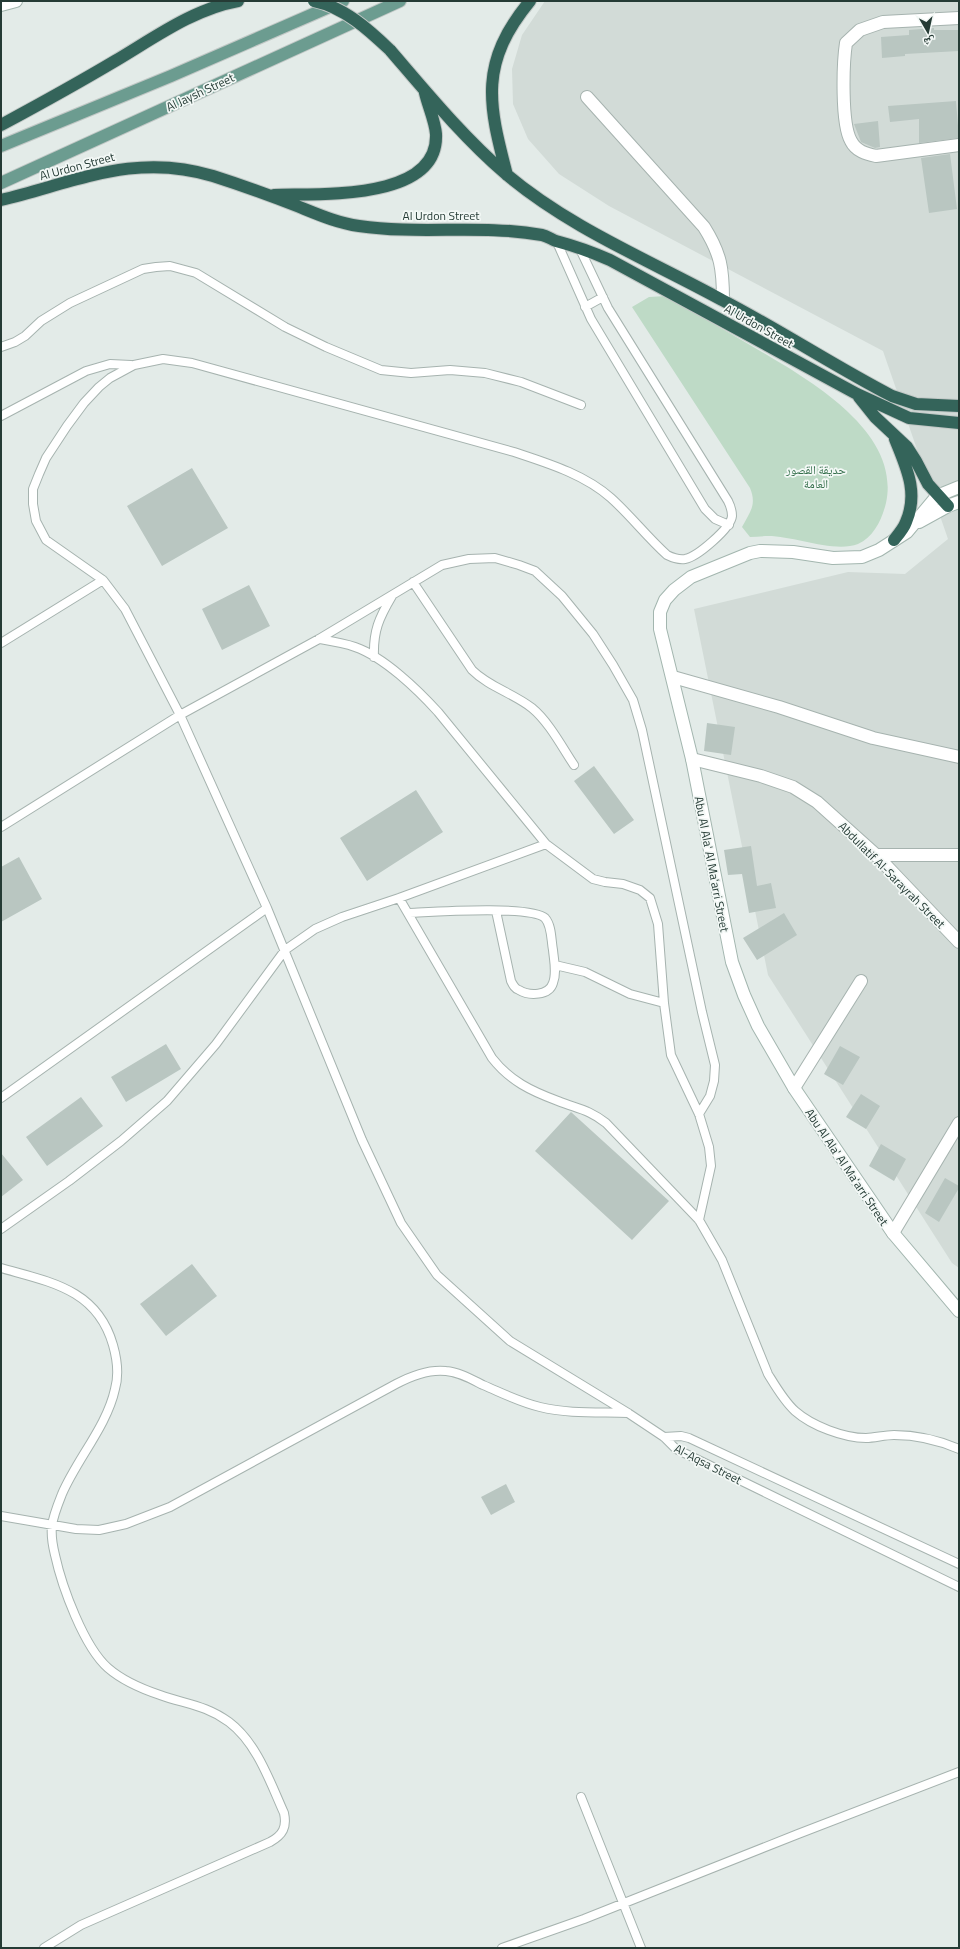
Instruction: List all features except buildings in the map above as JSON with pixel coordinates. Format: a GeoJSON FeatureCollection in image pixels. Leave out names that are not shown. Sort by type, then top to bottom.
{"type":"FeatureCollection","features":[{"type":"Feature","properties":{"kind":"highway"},"geometry":{"type":"LineString","coordinates":[[1,125],[61,93],[178,24],[224,4],[238,1]]}},
{"type":"Feature","properties":{"kind":"highway","name":"Al Urdon Street"},"geometry":{"type":"LineString","coordinates":[[314,1],[345,14],[368,30],[390,50],[463,133],[507,175],[557,212],[724,300],[870,384],[901,400],[930,406],[959,406]]}},
{"type":"Feature","properties":{"kind":"highway"},"geometry":{"type":"LineString","coordinates":[[507,175],[495,128],[491,91],[492,72],[506,35],[517,16],[530,1]]}},
{"type":"Feature","properties":{"kind":"highway"},"geometry":{"type":"LineString","coordinates":[[271,196],[352,193],[374,190],[401,181],[417,172],[429,160],[436,135],[424,89]]}},
{"type":"Feature","properties":{"kind":"highway","name":"Al Urdon Street"},"geometry":{"type":"LineString","coordinates":[[1,200],[117,169],[146,167],[176,168],[212,176],[271,196],[341,223],[384,229],[478,229],[537,235],[579,247],[610,260],[857,394],[909,418],[959,423]]}},
{"type":"Feature","properties":{"kind":"highway"},"geometry":{"type":"LineString","coordinates":[[857,394],[875,417],[907,447],[937,496],[953,504]]}},
{"type":"Feature","properties":{"kind":"highway"},"geometry":{"type":"LineString","coordinates":[[893,434],[907,467],[912,497],[906,523],[894,540]]}},
{"type":"Feature","properties":{"kind":"main road"},"geometry":{"type":"LineString","coordinates":[[1,146],[170,76],[342,1]]}},
{"type":"Feature","properties":{"kind":"main road","name":"Al Jaysh Street"},"geometry":{"type":"LineString","coordinates":[[1,183],[400,1]]}},
{"type":"Feature","properties":{"kind":"street"},"geometry":{"type":"LineString","coordinates":[[1,5],[16,1]]}},
{"type":"Feature","properties":{"kind":"street"},"geometry":{"type":"LineString","coordinates":[[959,18],[883,22],[860,30],[846,43],[844,82],[847,130],[853,144],[865,154],[876,156],[959,145]]}},
{"type":"Feature","properties":{"kind":"street"},"geometry":{"type":"LineString","coordinates":[[587,97],[704,226],[715,244],[720,260],[724,300]]}},
{"type":"Feature","properties":{"kind":"street"},"geometry":{"type":"LineString","coordinates":[[914,525],[937,496],[959,487]]}},
{"type":"Feature","properties":{"kind":"street"},"geometry":{"type":"LineString","coordinates":[[914,525],[953,504]]}},
{"type":"Feature","properties":{"kind":"street","name":"Abu Al Ala' Al Maʻarri Street"},"geometry":{"type":"LineString","coordinates":[[914,525],[880,550],[862,557],[833,558],[793,552],[760,550],[691,577],[674,590],[665,600],[660,612],[660,629],[692,759],[732,962],[758,1026],[794,1088],[893,1233],[959,1311]]}},
{"type":"Feature","properties":{"kind":"street"},"geometry":{"type":"LineString","coordinates":[[673,677],[779,707],[873,738],[959,757]]}},
{"type":"Feature","properties":{"kind":"street","name":"Abdullatif Al-Sarayrah Street"},"geometry":{"type":"LineString","coordinates":[[692,759],[762,776],[793,787],[817,802],[876,855],[959,942]]}},
{"type":"Feature","properties":{"kind":"street"},"geometry":{"type":"LineString","coordinates":[[876,855],[959,855]]}},
{"type":"Feature","properties":{"kind":"street"},"geometry":{"type":"LineString","coordinates":[[794,1088],[861,981]]}},
{"type":"Feature","properties":{"kind":"street"},"geometry":{"type":"LineString","coordinates":[[893,1233],[959,1123]]}},
{"type":"Feature","properties":{"kind":"lane"},"geometry":{"type":"LineString","coordinates":[[556,240],[590,319],[705,509],[715,519],[729,525]]}},
{"type":"Feature","properties":{"kind":"lane"},"geometry":{"type":"LineString","coordinates":[[1,416],[86,371],[110,364],[134,364],[163,360],[192,363],[514,452],[552,465],[591,484],[610,497],[660,549],[675,559],[694,557],[729,525],[732,516],[731,509],[723,491],[603,297],[579,247]]}},
{"type":"Feature","properties":{"kind":"lane"},"geometry":{"type":"LineString","coordinates":[[1,347],[15,342],[25,336],[42,321],[70,303],[143,269],[170,266],[196,273],[285,327],[326,347],[381,370],[411,373],[450,370],[485,373],[521,382],[581,405]]}},
{"type":"Feature","properties":{"kind":"lane"},"geometry":{"type":"LineString","coordinates":[[585,307],[603,297]]}},
{"type":"Feature","properties":{"kind":"lane"},"geometry":{"type":"LineString","coordinates":[[134,364],[110,378],[84,403],[46,458],[34,489],[33,504],[36,521],[46,540],[103,580],[124,609],[180,715],[267,908],[362,1140],[401,1223],[436,1275],[510,1341],[628,1413],[664,1437]]}},
{"type":"Feature","properties":{"kind":"lane"},"geometry":{"type":"LineString","coordinates":[[1,827],[180,715],[319,639],[442,565],[469,559],[495,558],[535,572],[562,596],[593,634],[633,700],[642,730],[702,1012],[715,1065],[714,1081],[710,1096],[699,1114]]}},
{"type":"Feature","properties":{"kind":"lane"},"geometry":{"type":"LineString","coordinates":[[1,643],[103,580]]}},
{"type":"Feature","properties":{"kind":"lane"},"geometry":{"type":"LineString","coordinates":[[413,582],[472,670],[486,682],[532,708],[544,722],[574,766]]}},
{"type":"Feature","properties":{"kind":"lane"},"geometry":{"type":"LineString","coordinates":[[374,657],[374,641],[377,624],[392,595]]}},
{"type":"Feature","properties":{"kind":"lane"},"geometry":{"type":"LineString","coordinates":[[319,639],[357,647],[374,657],[410,684],[434,707],[546,844],[594,879],[623,884],[640,890],[650,898],[658,924],[664,1003],[672,1055],[699,1114],[709,1146],[711,1166],[699,1220]]}},
{"type":"Feature","properties":{"kind":"lane"},"geometry":{"type":"LineString","coordinates":[[1,1229],[74,1177],[120,1141],[167,1101],[216,1044],[285,950],[315,929],[342,917],[399,898],[546,844]]}},
{"type":"Feature","properties":{"kind":"lane"},"geometry":{"type":"LineString","coordinates":[[399,898],[492,1058],[502,1070],[515,1082],[545,1096],[586,1110],[606,1123],[699,1220],[722,1260],[768,1374],[778,1391],[796,1412],[818,1425],[842,1435],[866,1438],[893,1435],[921,1437],[944,1442],[959,1450]]}},
{"type":"Feature","properties":{"kind":"lane"},"geometry":{"type":"LineString","coordinates":[[1,1098],[267,908]]}},
{"type":"Feature","properties":{"kind":"lane"},"geometry":{"type":"LineString","coordinates":[[408,913],[496,911],[537,914],[545,918],[549,926],[556,977],[552,986],[545,992],[526,994],[517,990],[511,982],[496,911]]}},
{"type":"Feature","properties":{"kind":"lane"},"geometry":{"type":"LineString","coordinates":[[555,965],[585,972],[630,994],[664,1003]]}},
{"type":"Feature","properties":{"kind":"lane"},"geometry":{"type":"LineString","coordinates":[[1,1268],[68,1288],[92,1306],[108,1330],[117,1359],[116,1388],[105,1416],[68,1480],[58,1504],[52,1526],[54,1554],[81,1627],[95,1653],[108,1668],[128,1682],[168,1698],[193,1704],[211,1711],[230,1723],[252,1748],[284,1812],[286,1822],[284,1830],[278,1838],[81,1925],[44,1948]]}},
{"type":"Feature","properties":{"kind":"lane"},"geometry":{"type":"LineString","coordinates":[[1,1516],[76,1529],[99,1530],[126,1524],[170,1507],[396,1384],[412,1376],[427,1372],[445,1371],[461,1374],[516,1400],[541,1408],[569,1411],[628,1413]]}},
{"type":"Feature","properties":{"kind":"lane","name":"Al-Aqsa Street"},"geometry":{"type":"LineString","coordinates":[[664,1437],[681,1436],[689,1438],[959,1564]]}},
{"type":"Feature","properties":{"kind":"lane","name":"Al-Aqsa Street"},"geometry":{"type":"LineString","coordinates":[[664,1437],[669,1444],[683,1453],[959,1587]]}},
{"type":"Feature","properties":{"kind":"lane"},"geometry":{"type":"LineString","coordinates":[[502,1948],[584,1919],[959,1772]]}},
{"type":"Feature","properties":{"kind":"lane"},"geometry":{"type":"LineString","coordinates":[[581,1797],[641,1948]]}},
{"type":"Feature","properties":{"kind":"shaded area"},"geometry":{"type":"Polygon","coordinates":[[[545,1],[959,1],[959,1268],[952,1263],[768,975],[694,609],[848,572],[905,574],[948,539],[883,351],[609,206],[559,174],[528,139],[513,104],[512,69],[522,35],[545,1]]]}},
{"type":"Feature","properties":{"kind":"green space","name":"حديقة القصور العامة"},"geometry":{"type":"Polygon","coordinates":[[[666,296],[795,372],[844,408],[864,429],[879,451],[887,476],[886,503],[880,521],[869,537],[858,544],[837,547],[778,537],[750,537],[742,527],[753,504],[750,488],[632,307],[649,297],[666,296]]]}}]}
